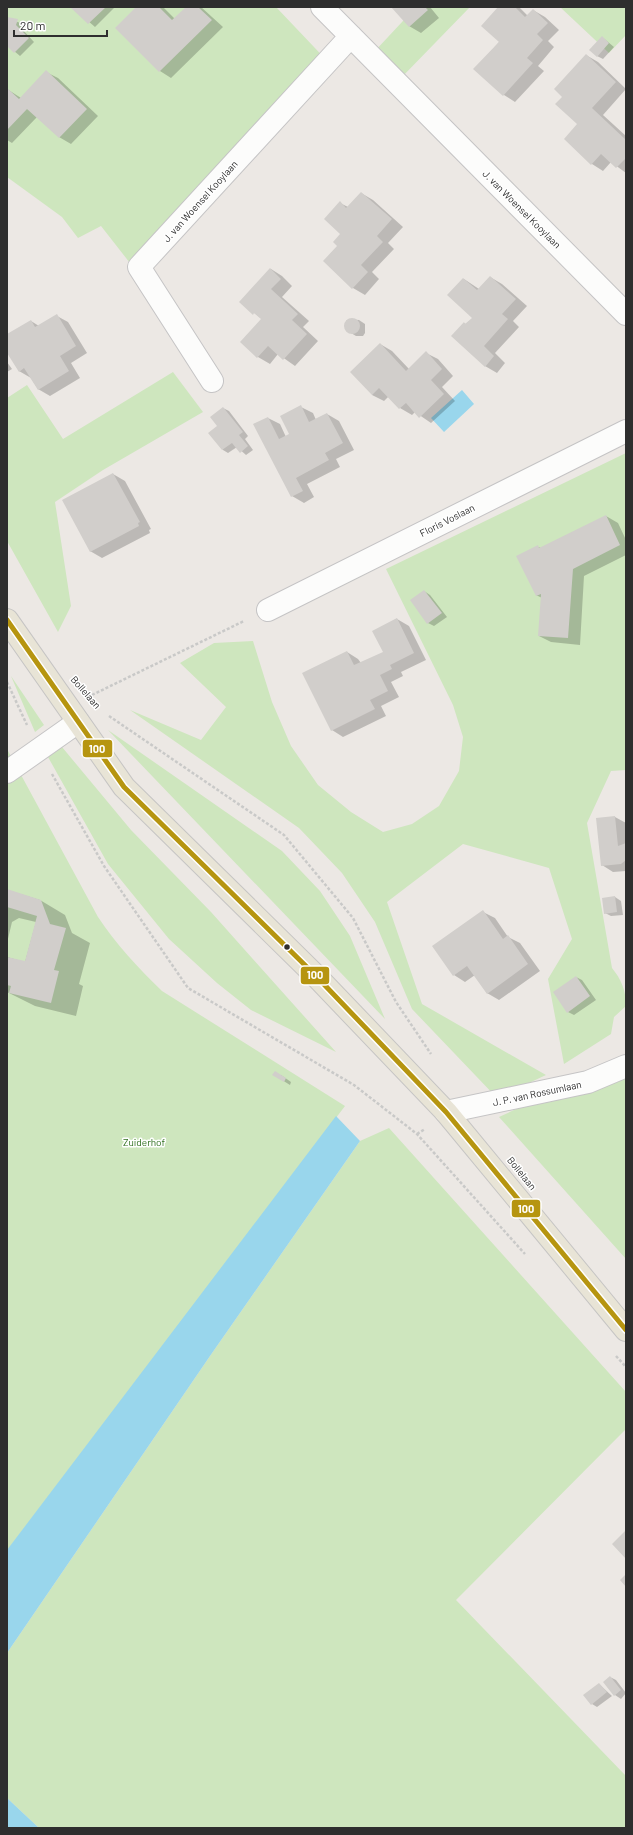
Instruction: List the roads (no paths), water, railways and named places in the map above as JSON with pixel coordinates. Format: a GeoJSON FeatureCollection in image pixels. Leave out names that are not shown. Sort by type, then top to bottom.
{"type":"FeatureCollection","features":[{"type":"Feature","properties":{"kind":"main road","name":"Bollelaan"},"geometry":{"type":"LineString","coordinates":[[7,620],[124,787],[316,976],[446,1112],[626,1330]]}},
{"type":"Feature","properties":{"kind":"street","name":"J. van Woensel Kooylaan"},"geometry":{"type":"LineString","coordinates":[[322,7],[626,314]]}},
{"type":"Feature","properties":{"kind":"street","name":"J. van Woensel Kooylaan"},"geometry":{"type":"LineString","coordinates":[[212,381],[139,267],[351,36]]}},
{"type":"Feature","properties":{"kind":"street","name":"Floris Voslaan"},"geometry":{"type":"LineString","coordinates":[[268,610],[626,431]]}},
{"type":"Feature","properties":{"kind":"street"},"geometry":{"type":"LineString","coordinates":[[7,772],[78,722]]}},
{"type":"Feature","properties":{"kind":"street","name":"J. P. van Rossumlaan"},"geometry":{"type":"LineString","coordinates":[[446,1112],[588,1082],[626,1066]]}},
{"type":"Feature","properties":{"kind":"water"},"geometry":{"type":"Polygon","coordinates":[[[462,390],[474,404],[444,432],[431,418],[462,390]]]}},
{"type":"Feature","properties":{"kind":"water"},"geometry":{"type":"Polygon","coordinates":[[[336,1116],[360,1141],[210,1356],[7,1653],[7,1550],[336,1116]]]}},
{"type":"Feature","properties":{"kind":"water"},"geometry":{"type":"Polygon","coordinates":[[[7,1798],[39,1828],[7,1828],[7,1798]]]}},
{"type":"Feature","properties":{"kind":"park label","name":"Zuiderhof"},"geometry":{"type":"Point","coordinates":[144,1142]}}]}
